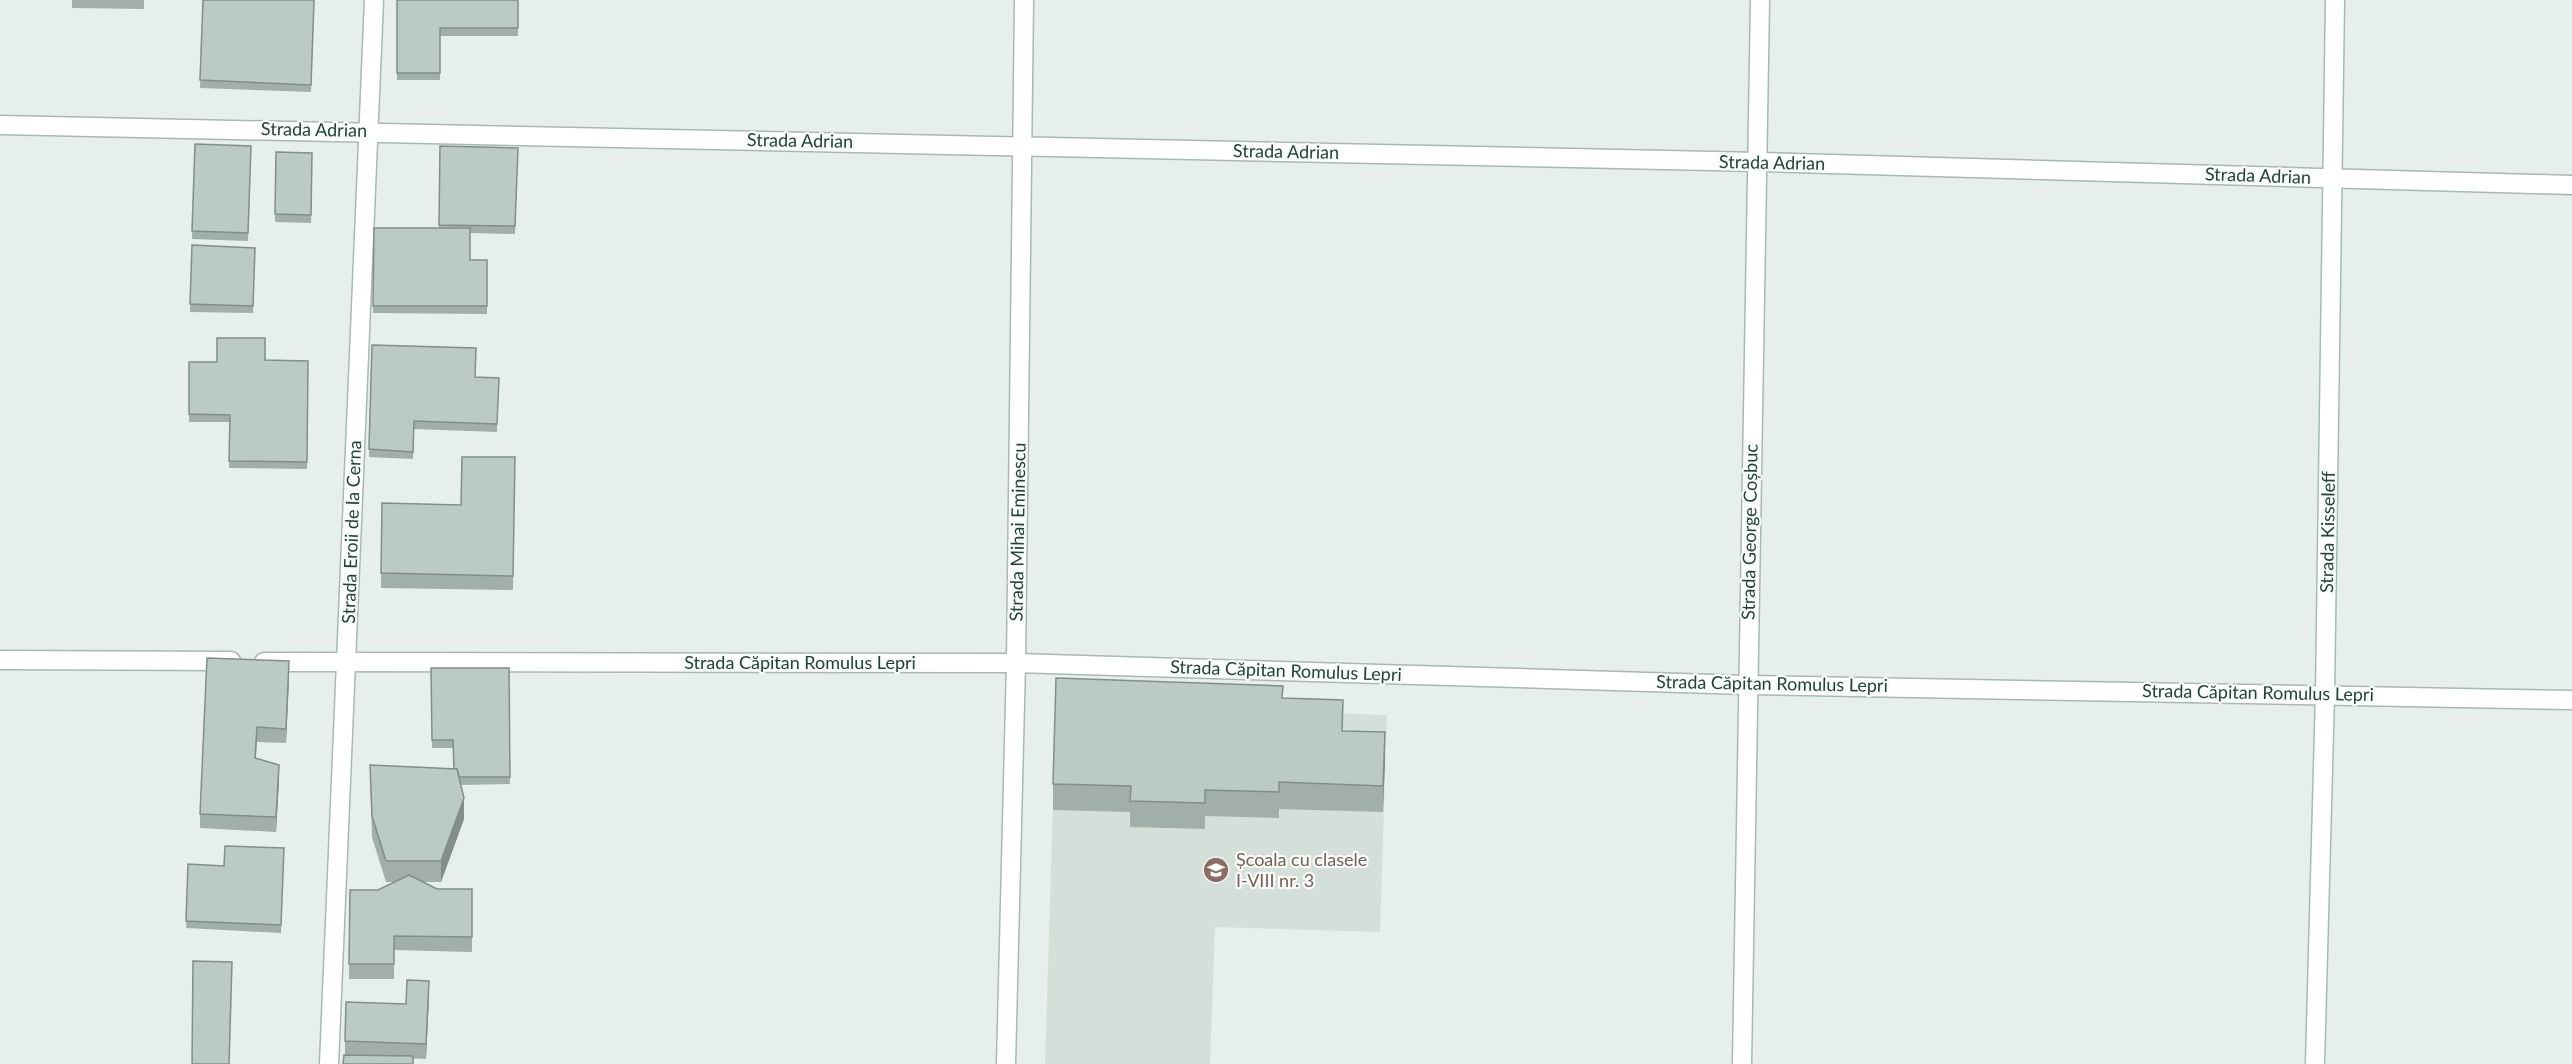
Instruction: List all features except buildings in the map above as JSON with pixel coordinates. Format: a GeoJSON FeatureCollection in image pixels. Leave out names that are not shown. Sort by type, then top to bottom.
{"type":"FeatureCollection","features":[{"type":"Feature","properties":{"kind":"street","name":"Strada Eroii de la Cerna"},"geometry":{"type":"LineString","coordinates":[[329,1064],[374,0]]}},
{"type":"Feature","properties":{"kind":"street","name":"Strada Mihai Eminescu"},"geometry":{"type":"LineString","coordinates":[[1006,1064],[1016,663],[1024,0]]}},
{"type":"Feature","properties":{"kind":"street","name":"Strada George Coșbuc"},"geometry":{"type":"LineString","coordinates":[[1742,1064],[1746,685],[1759,162],[1760,0]]}},
{"type":"Feature","properties":{"kind":"street","name":"Strada Kisseleff"},"geometry":{"type":"LineString","coordinates":[[2315,1064],[2325,694],[2335,0]]}},
{"type":"Feature","properties":{"kind":"street","name":"Strada Adrian"},"geometry":{"type":"LineString","coordinates":[[0,125],[1759,162],[2572,185]]}},
{"type":"Feature","properties":{"kind":"street","name":"Strada Căpitan Romulus Lepri"},"geometry":{"type":"LineString","coordinates":[[0,660],[347,663],[1016,663],[1746,685],[2572,700]]}},
{"type":"Feature","properties":{"kind":"shaded area","name":"Școala cu clasele I-VIII nr. 3"},"geometry":{"type":"Polygon","coordinates":[[[1056,704],[1387,715],[1380,932],[1215,927],[1210,1064],[1045,1064],[1056,704]]]}},
{"type":"Feature","properties":{"kind":"place","name":"Școala cu clasele I-VIII nr. 3"},"geometry":{"type":"Point","coordinates":[1216,870]}}]}
